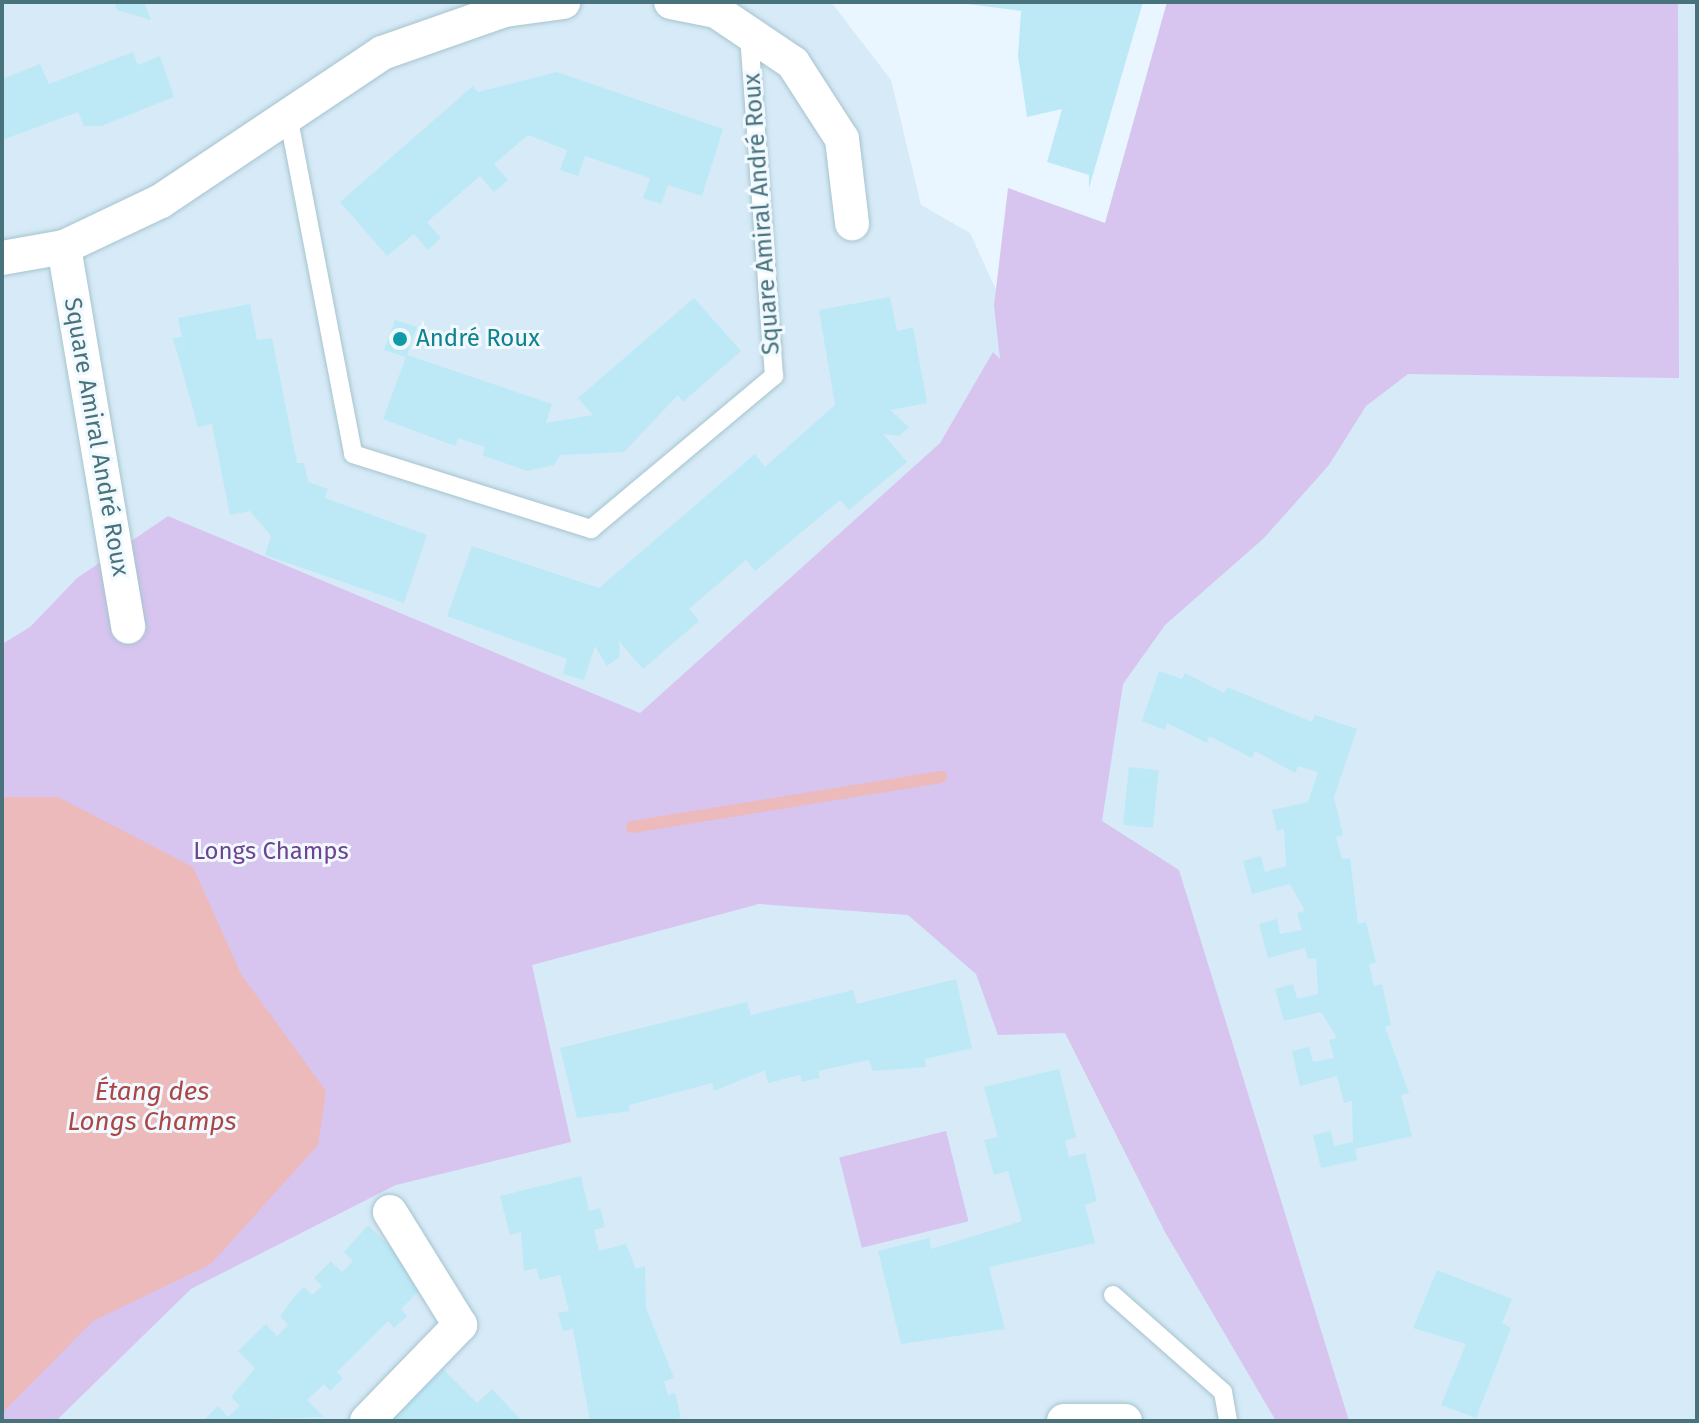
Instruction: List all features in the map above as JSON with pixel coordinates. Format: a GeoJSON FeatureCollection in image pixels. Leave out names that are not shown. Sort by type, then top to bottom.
{"type":"FeatureCollection","features":[{"type":"Feature","properties":{"kind":"street"},"geometry":{"type":"LineString","coordinates":[[2,258],[64,247],[161,201],[287,110],[382,53],[505,10],[563,2]]}},
{"type":"Feature","properties":{"kind":"street","name":"Square Amiral André Roux"},"geometry":{"type":"LineString","coordinates":[[671,2],[718,7],[793,63],[842,139],[852,223]]}},
{"type":"Feature","properties":{"kind":"street","name":"Square Amiral André Roux"},"geometry":{"type":"LineString","coordinates":[[64,247],[128,627]]}},
{"type":"Feature","properties":{"kind":"street"},"geometry":{"type":"LineString","coordinates":[[367,1421],[460,1325],[390,1212]]}},
{"type":"Feature","properties":{"kind":"street"},"geometry":{"type":"LineString","coordinates":[[1064,1421],[1125,1421]]}},
{"type":"Feature","properties":{"kind":"lane","name":"Square Amiral André Roux"},"geometry":{"type":"LineString","coordinates":[[287,110],[353,454],[591,529],[774,376],[749,32]]}},
{"type":"Feature","properties":{"kind":"lane"},"geometry":{"type":"LineString","coordinates":[[1113,1295],[1223,1392],[1228,1421]]}},
{"type":"Feature","properties":{"kind":"shaded area"},"geometry":{"type":"Polygon","coordinates":[[[2,2],[831,2],[891,80],[921,205],[970,233],[1035,375],[1654,2],[1697,2],[1697,1421],[56,1421],[191,1289],[396,1185],[555,1122],[522,949],[669,907],[916,900],[1089,813],[1064,427],[993,353],[940,443],[640,713],[168,516],[77,578],[30,627],[2,644],[2,2]]]}},
{"type":"Feature","properties":{"kind":"green space","name":"Longs Champs"},"geometry":{"type":"Polygon","coordinates":[[[1167,2],[1678,2],[1679,378],[1408,374],[1366,406],[1329,465],[1264,538],[1165,625],[1123,684],[1102,821],[1179,870],[1349,1421],[1276,1421],[1165,1232],[1065,1033],[998,1035],[976,974],[908,915],[759,904],[532,965],[571,1142],[396,1185],[191,1289],[56,1421],[2,1421],[2,644],[30,627],[77,578],[168,516],[640,713],[940,443],[993,352],[1000,359],[994,306],[1008,188],[1105,223],[1167,2]]]}},
{"type":"Feature","properties":{"kind":"green space"},"geometry":{"type":"Polygon","coordinates":[[[946,1131],[968,1221],[862,1248],[839,1158],[946,1131]]]}},
{"type":"Feature","properties":{"kind":"water","name":"Étang des Longs Champs"},"geometry":{"type":"Polygon","coordinates":[[[2,797],[58,797],[193,867],[241,974],[326,1091],[318,1145],[211,1264],[93,1321],[2,1413],[2,797]]]}},
{"type":"Feature","properties":{"kind":"building"},"geometry":{"type":"Polygon","coordinates":[[[114,2],[144,2],[151,20],[117,10],[114,2]]]}},
{"type":"Feature","properties":{"kind":"building"},"geometry":{"type":"Polygon","coordinates":[[[952,2],[1143,2],[1089,188],[1089,175],[1047,162],[1062,109],[1027,117],[1018,56],[1021,11],[952,2]]]}},
{"type":"Feature","properties":{"kind":"building"},"geometry":{"type":"Polygon","coordinates":[[[133,52],[138,65],[160,56],[174,97],[101,126],[84,126],[78,112],[2,140],[2,79],[40,64],[49,84],[133,52]]]}},
{"type":"Feature","properties":{"kind":"building"},"geometry":{"type":"Polygon","coordinates":[[[557,72],[723,129],[702,196],[668,185],[661,204],[643,198],[650,178],[585,156],[578,176],[560,170],[567,150],[528,135],[494,164],[508,180],[494,192],[480,176],[427,222],[441,238],[428,250],[414,234],[387,256],[340,202],[473,86],[478,92],[557,72]]]}},
{"type":"Feature","properties":{"kind":"building"},"geometry":{"type":"Polygon","coordinates":[[[890,297],[897,331],[913,327],[927,403],[890,410],[909,427],[899,436],[883,434],[907,462],[849,510],[840,500],[755,571],[746,560],[689,609],[699,621],[643,669],[619,641],[620,657],[607,666],[595,646],[584,680],[563,674],[567,659],[447,616],[472,546],[599,588],[755,454],[765,467],[835,405],[819,310],[890,297]]]}},
{"type":"Feature","properties":{"kind":"building"},"geometry":{"type":"Polygon","coordinates":[[[694,298],[741,351],[683,402],[678,395],[624,452],[560,455],[554,465],[527,471],[482,455],[485,447],[458,438],[455,446],[383,419],[406,357],[384,350],[395,320],[417,327],[407,355],[552,404],[546,423],[593,415],[578,398],[694,298]]]}},
{"type":"Feature","properties":{"kind":"building"},"geometry":{"type":"Polygon","coordinates":[[[250,304],[257,340],[272,338],[297,463],[304,463],[308,482],[328,489],[325,498],[427,535],[404,603],[265,555],[271,536],[250,511],[230,515],[212,424],[198,427],[173,338],[182,337],[178,318],[250,304]]]}},
{"type":"Feature","properties":{"kind":"building"},"geometry":{"type":"Polygon","coordinates":[[[1159,671],[1182,679],[1185,673],[1224,693],[1227,687],[1312,722],[1315,715],[1357,729],[1334,797],[1343,835],[1336,837],[1342,859],[1350,858],[1358,924],[1366,922],[1376,962],[1369,964],[1374,986],[1382,984],[1391,1025],[1385,1027],[1409,1093],[1401,1095],[1412,1136],[1355,1149],[1357,1160],[1321,1168],[1313,1135],[1331,1131],[1334,1146],[1353,1142],[1352,1101],[1344,1103],[1337,1076],[1300,1086],[1292,1051],[1309,1047],[1313,1062],[1334,1058],[1329,1040],[1337,1038],[1321,1012],[1284,1021],[1275,989],[1293,984],[1297,999],[1318,994],[1316,958],[1308,959],[1305,948],[1268,958],[1259,924],[1277,919],[1280,934],[1302,930],[1297,913],[1305,911],[1290,884],[1252,894],[1243,861],[1261,856],[1265,872],[1286,866],[1284,829],[1277,831],[1272,810],[1308,802],[1318,772],[1298,766],[1295,773],[1255,751],[1252,758],[1209,736],[1207,743],[1167,723],[1165,730],[1142,721],[1159,671]]]}},
{"type":"Feature","properties":{"kind":"building"},"geometry":{"type":"Polygon","coordinates":[[[1129,767],[1159,770],[1153,828],[1123,825],[1129,767]]]}},
{"type":"Feature","properties":{"kind":"building"},"geometry":{"type":"Polygon","coordinates":[[[956,979],[972,1048],[925,1059],[926,1067],[873,1071],[869,1060],[818,1071],[820,1078],[802,1082],[800,1075],[768,1083],[765,1070],[714,1091],[712,1083],[629,1105],[630,1111],[577,1118],[560,1048],[747,1002],[751,1015],[853,990],[857,1004],[956,979]]]}},
{"type":"Feature","properties":{"kind":"building"},"geometry":{"type":"Polygon","coordinates":[[[1059,1069],[1076,1137],[1065,1141],[1069,1157],[1085,1153],[1097,1201],[1085,1205],[1095,1243],[989,1267],[1005,1329],[901,1344],[878,1251],[929,1238],[931,1249],[1022,1221],[1008,1171],[994,1175],[984,1140],[998,1137],[984,1087],[1059,1069]]]}},
{"type":"Feature","properties":{"kind":"building"},"geometry":{"type":"Polygon","coordinates":[[[581,1176],[589,1211],[600,1208],[605,1227],[594,1230],[599,1251],[626,1244],[636,1269],[645,1266],[646,1308],[674,1378],[664,1381],[668,1395],[675,1393],[681,1417],[674,1421],[590,1421],[573,1329],[563,1331],[558,1313],[569,1311],[560,1275],[540,1280],[536,1268],[524,1271],[521,1232],[510,1235],[500,1196],[581,1176]]]}},
{"type":"Feature","properties":{"kind":"building"},"geometry":{"type":"Polygon","coordinates":[[[368,1225],[427,1283],[401,1309],[407,1316],[394,1328],[388,1321],[337,1372],[343,1378],[330,1391],[324,1384],[307,1400],[324,1417],[203,1421],[218,1406],[228,1417],[240,1406],[231,1397],[255,1368],[238,1351],[266,1324],[277,1336],[288,1325],[280,1316],[294,1297],[304,1287],[312,1295],[322,1286],[314,1278],[331,1261],[342,1272],[353,1261],[344,1252],[368,1225]]]}},
{"type":"Feature","properties":{"kind":"building"},"geometry":{"type":"Polygon","coordinates":[[[1437,1270],[1512,1299],[1502,1323],[1511,1328],[1476,1418],[1441,1405],[1466,1344],[1413,1328],[1437,1270]]]}},
{"type":"Feature","properties":{"kind":"building"},"geometry":{"type":"Polygon","coordinates":[[[443,1369],[477,1403],[492,1389],[522,1421],[390,1421],[443,1369]]]}},
{"type":"Feature","properties":{"kind":"waterway"},"geometry":{"type":"LineString","coordinates":[[632,827],[941,777]]}},
{"type":"Feature","properties":{"kind":"place","name":"André Roux"},"geometry":{"type":"Point","coordinates":[400,339]}}]}
